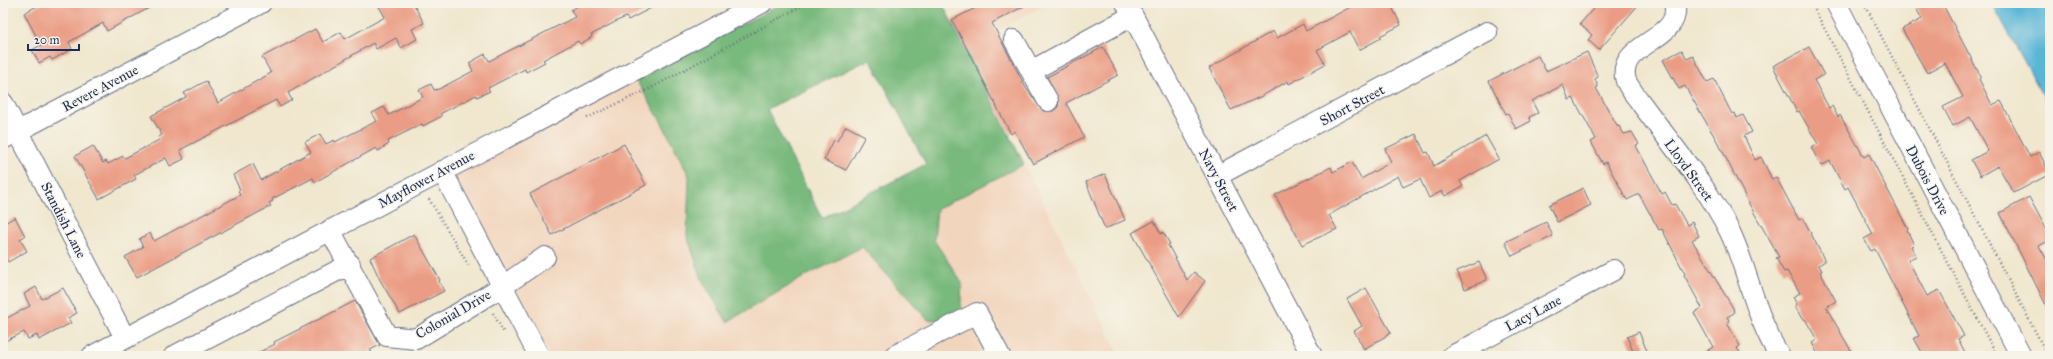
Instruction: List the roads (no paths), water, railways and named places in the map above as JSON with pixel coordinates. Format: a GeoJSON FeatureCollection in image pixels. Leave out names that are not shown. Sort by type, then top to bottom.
{"type":"FeatureCollection","features":[{"type":"Feature","properties":{"kind":"street","name":"Revere Avenue"},"geometry":{"type":"LineString","coordinates":[[10,135],[261,3]]}},
{"type":"Feature","properties":{"kind":"street","name":"Mayflower Avenue"},"geometry":{"type":"LineString","coordinates":[[92,356],[762,3]]}},
{"type":"Feature","properties":{"kind":"street","name":"Lloyd Street"},"geometry":{"type":"LineString","coordinates":[[1674,3],[1674,17],[1664,32],[1637,50],[1628,60],[1625,71],[1627,82],[1638,100],[1714,202],[1730,233],[1760,317],[1780,356]]}},
{"type":"Feature","properties":{"kind":"street","name":"Dubois Drive"},"geometry":{"type":"LineString","coordinates":[[1836,3],[2021,356]]}},
{"type":"Feature","properties":{"kind":"street"},"geometry":{"type":"LineString","coordinates":[[1031,71],[1129,9]]}},
{"type":"Feature","properties":{"kind":"street","name":"Navy Street"},"geometry":{"type":"LineString","coordinates":[[1129,9],[1312,356]]}},
{"type":"Feature","properties":{"kind":"street","name":"Short Street"},"geometry":{"type":"LineString","coordinates":[[1217,176],[1486,32]]}},
{"type":"Feature","properties":{"kind":"street"},"geometry":{"type":"LineString","coordinates":[[1014,40],[1048,101]]}},
{"type":"Feature","properties":{"kind":"street","name":"Standish Lane"},"geometry":{"type":"LineString","coordinates":[[3,103],[10,135],[125,338]]}},
{"type":"Feature","properties":{"kind":"street"},"geometry":{"type":"LineString","coordinates":[[442,171],[495,291],[539,356]]}},
{"type":"Feature","properties":{"kind":"street","name":"Colonial Drive"},"geometry":{"type":"LineString","coordinates":[[330,230],[350,264],[387,336],[416,339],[495,291]]}},
{"type":"Feature","properties":{"kind":"street"},"geometry":{"type":"LineString","coordinates":[[495,291],[545,257]]}},
{"type":"Feature","properties":{"kind":"street"},"geometry":{"type":"LineString","coordinates":[[174,356],[350,264]]}},
{"type":"Feature","properties":{"kind":"street","name":"Lacy Lane"},"geometry":{"type":"LineString","coordinates":[[1452,356],[1614,270]]}},
{"type":"Feature","properties":{"kind":"street"},"geometry":{"type":"LineString","coordinates":[[894,356],[977,313],[1000,356]]}},
{"type":"Feature","properties":{"kind":"water"},"geometry":{"type":"Polygon","coordinates":[[[1992,3],[2050,3],[2050,108],[1992,3]]]}}]}
